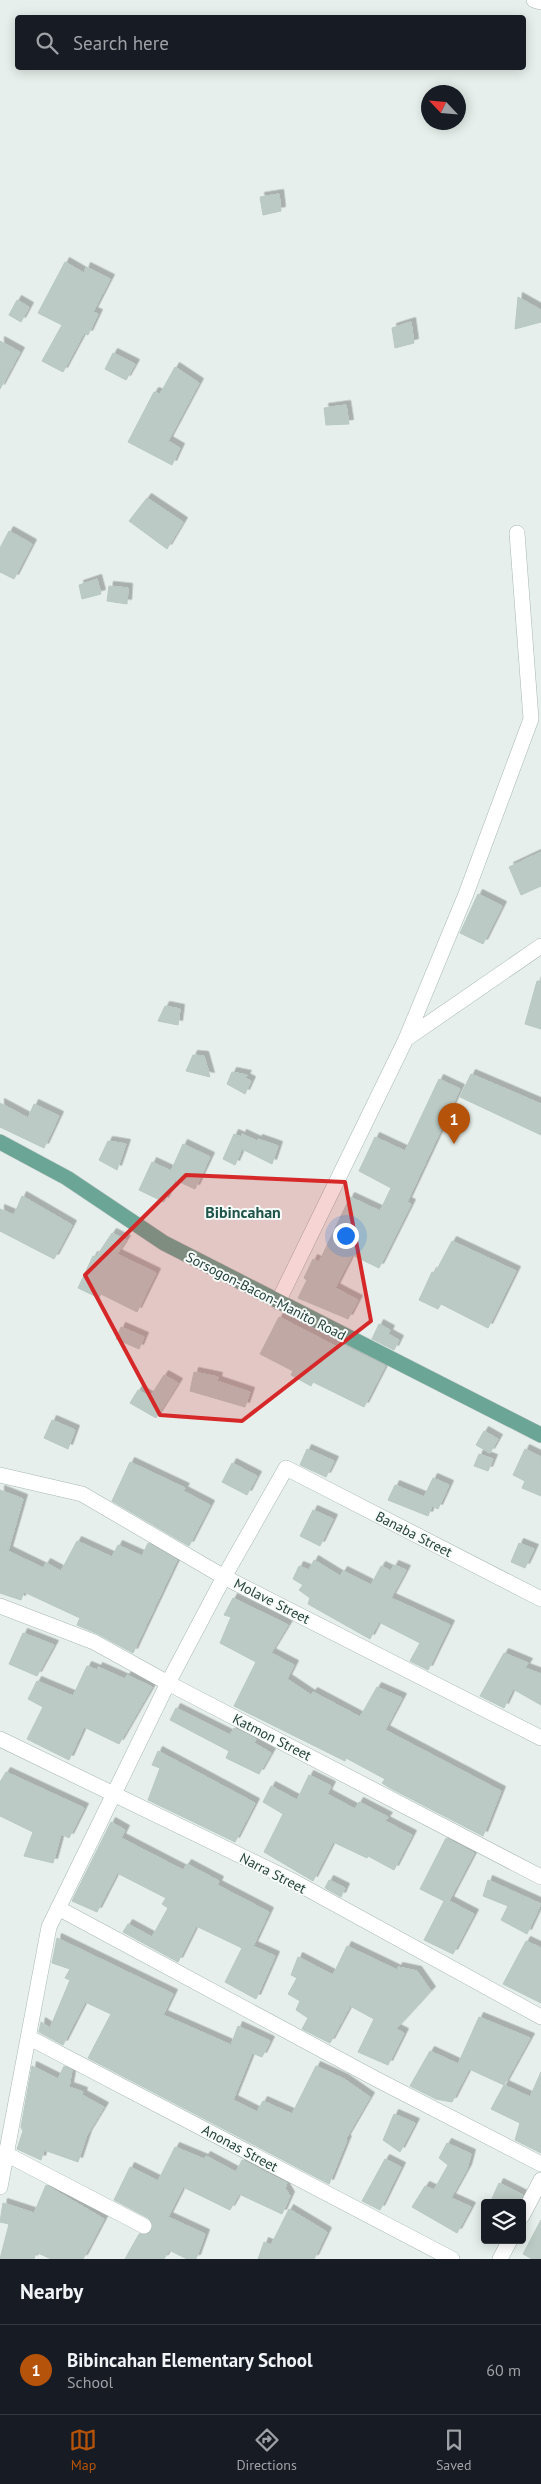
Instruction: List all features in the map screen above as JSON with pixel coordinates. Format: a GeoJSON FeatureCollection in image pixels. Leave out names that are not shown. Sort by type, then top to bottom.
{"type":"FeatureCollection","features":[{"type":"Feature","properties":{"kind":"main road","name":"Sorsogon-Bacon-Manito Road"},"geometry":{"type":"LineString","coordinates":[[0,1142],[68,1178],[164,1243],[541,1435]]}},
{"type":"Feature","properties":{"kind":"street"},"geometry":{"type":"LineString","coordinates":[[534,0],[541,2]]}},
{"type":"Feature","properties":{"kind":"street"},"geometry":{"type":"LineString","coordinates":[[278,1302],[406,1039],[466,894],[531,719],[517,533]]}},
{"type":"Feature","properties":{"kind":"street"},"geometry":{"type":"LineString","coordinates":[[406,1039],[541,946]]}},
{"type":"Feature","properties":{"kind":"street","name":"Banaba Street"},"geometry":{"type":"LineString","coordinates":[[224,1577],[286,1468],[541,1599]]}},
{"type":"Feature","properties":{"kind":"street","name":"Molave Street"},"geometry":{"type":"LineString","coordinates":[[0,1475],[82,1494],[224,1577],[541,1738]]}},
{"type":"Feature","properties":{"kind":"street"},"geometry":{"type":"LineString","coordinates":[[0,2187],[49,1927],[168,1683],[224,1577]]}},
{"type":"Feature","properties":{"kind":"street","name":"Katmon Street"},"geometry":{"type":"LineString","coordinates":[[0,1606],[94,1642],[168,1683],[541,1876]]}},
{"type":"Feature","properties":{"kind":"street","name":"Narra Street"},"geometry":{"type":"LineString","coordinates":[[0,1739],[293,1882],[541,2017]]}},
{"type":"Feature","properties":{"kind":"street"},"geometry":{"type":"LineString","coordinates":[[58,1908],[376,2079],[541,2164]]}},
{"type":"Feature","properties":{"kind":"street","name":"Anonas Street"},"geometry":{"type":"LineString","coordinates":[[28,2037],[452,2259]]}},
{"type":"Feature","properties":{"kind":"street"},"geometry":{"type":"LineString","coordinates":[[6,2154],[144,2226]]}},
{"type":"Feature","properties":{"kind":"street"},"geometry":{"type":"LineString","coordinates":[[526,2208],[541,2180]]}},
{"type":"Feature","properties":{"kind":"street"},"geometry":{"type":"LineString","coordinates":[[500,2259],[508,2244]]}},
{"type":"Feature","properties":{"kind":"highlighted area"},"geometry":{"type":"Polygon","coordinates":[[[186,1175],[345,1182],[371,1321],[242,1421],[160,1415],[85,1275],[186,1175]]]}},
{"type":"Feature","properties":{"kind":"building"},"geometry":{"type":"Polygon","coordinates":[[[279,194],[281,211],[263,215],[260,197],[279,194]]]}},
{"type":"Feature","properties":{"kind":"building"},"geometry":{"type":"Polygon","coordinates":[[[65,262],[84,273],[86,267],[110,279],[93,312],[98,314],[88,335],[84,333],[63,372],[42,361],[62,325],[38,313],[65,262]]]}},
{"type":"Feature","properties":{"kind":"building"},"geometry":{"type":"Polygon","coordinates":[[[518,297],[541,310],[541,322],[515,329],[518,297]]]}},
{"type":"Feature","properties":{"kind":"building"},"geometry":{"type":"Polygon","coordinates":[[[17,300],[29,307],[21,322],[9,315],[17,300]]]}},
{"type":"Feature","properties":{"kind":"building"},"geometry":{"type":"Polygon","coordinates":[[[411,322],[414,343],[395,348],[392,328],[411,322]]]}},
{"type":"Feature","properties":{"kind":"building"},"geometry":{"type":"Polygon","coordinates":[[[0,341],[20,352],[0,389],[0,341]]]}},
{"type":"Feature","properties":{"kind":"building"},"geometry":{"type":"Polygon","coordinates":[[[113,353],[135,364],[126,380],[105,369],[113,353]]]}},
{"type":"Feature","properties":{"kind":"building"},"geometry":{"type":"Polygon","coordinates":[[[175,367],[199,383],[168,441],[180,448],[172,465],[128,442],[154,392],[160,394],[175,367]]]}},
{"type":"Feature","properties":{"kind":"building"},"geometry":{"type":"Polygon","coordinates":[[[346,405],[349,424],[326,425],[324,408],[346,405]]]}},
{"type":"Feature","properties":{"kind":"building"},"geometry":{"type":"Polygon","coordinates":[[[147,498],[183,522],[167,549],[129,521],[147,498]]]}},
{"type":"Feature","properties":{"kind":"building"},"geometry":{"type":"Polygon","coordinates":[[[9,531],[32,544],[14,579],[0,572],[0,548],[9,531]]]}},
{"type":"Feature","properties":{"kind":"building"},"geometry":{"type":"Polygon","coordinates":[[[97,579],[101,594],[82,599],[79,585],[97,579]]]}},
{"type":"Feature","properties":{"kind":"building"},"geometry":{"type":"Polygon","coordinates":[[[109,586],[128,588],[127,604],[107,601],[109,586]]]}},
{"type":"Feature","properties":{"kind":"building"},"geometry":{"type":"Polygon","coordinates":[[[541,852],[541,886],[521,895],[509,867],[541,852]]]}},
{"type":"Feature","properties":{"kind":"building"},"geometry":{"type":"Polygon","coordinates":[[[478,894],[502,906],[483,944],[460,933],[478,894]]]}},
{"type":"Feature","properties":{"kind":"building"},"geometry":{"type":"Polygon","coordinates":[[[537,981],[541,981],[541,1029],[525,1024],[537,981]]]}},
{"type":"Feature","properties":{"kind":"building"},"geometry":{"type":"Polygon","coordinates":[[[165,1006],[180,1009],[178,1025],[158,1021],[165,1006]]]}},
{"type":"Feature","properties":{"kind":"building"},"geometry":{"type":"Polygon","coordinates":[[[193,1055],[204,1056],[210,1077],[186,1071],[193,1055]]]}},
{"type":"Feature","properties":{"kind":"building"},"geometry":{"type":"Polygon","coordinates":[[[232,1072],[247,1075],[245,1078],[251,1081],[245,1094],[227,1084],[232,1072]]]}},
{"type":"Feature","properties":{"kind":"building"},"geometry":{"type":"Polygon","coordinates":[[[471,1074],[541,1104],[541,1135],[460,1097],[471,1074]]]}},
{"type":"Feature","properties":{"kind":"building"},"geometry":{"type":"Polygon","coordinates":[[[439,1079],[460,1089],[407,1202],[411,1204],[379,1268],[352,1255],[335,1288],[358,1300],[348,1319],[298,1298],[307,1280],[304,1278],[313,1259],[319,1262],[350,1197],[380,1211],[391,1188],[359,1171],[375,1137],[405,1151],[439,1079]]]}},
{"type":"Feature","properties":{"kind":"building"},"geometry":{"type":"Polygon","coordinates":[[[0,1103],[28,1118],[34,1104],[59,1116],[44,1148],[0,1127],[0,1103]]]}},
{"type":"Feature","properties":{"kind":"building"},"geometry":{"type":"Polygon","coordinates":[[[234,1134],[241,1137],[242,1134],[257,1141],[258,1139],[278,1146],[272,1164],[242,1149],[235,1165],[223,1159],[234,1134]]]}},
{"type":"Feature","properties":{"kind":"building"},"geometry":{"type":"Polygon","coordinates":[[[108,1141],[126,1144],[117,1170],[99,1160],[108,1141]]]}},
{"type":"Feature","properties":{"kind":"building"},"geometry":{"type":"Polygon","coordinates":[[[183,1144],[210,1157],[195,1189],[175,1180],[164,1202],[139,1190],[152,1162],[171,1171],[183,1144]]]}},
{"type":"Feature","properties":{"kind":"building"},"geometry":{"type":"Polygon","coordinates":[[[22,1196],[72,1225],[54,1259],[0,1231],[0,1209],[14,1215],[22,1196]]]}},
{"type":"Feature","properties":{"kind":"building"},"geometry":{"type":"Polygon","coordinates":[[[112,1233],[126,1240],[117,1254],[156,1273],[137,1312],[101,1294],[99,1298],[78,1288],[93,1256],[96,1257],[112,1233]]]}},
{"type":"Feature","properties":{"kind":"building"},"geometry":{"type":"Polygon","coordinates":[[[452,1241],[516,1271],[488,1328],[441,1304],[438,1309],[419,1300],[432,1272],[435,1273],[452,1241]]]}},
{"type":"Feature","properties":{"kind":"building"},"geometry":{"type":"Polygon","coordinates":[[[279,1317],[337,1347],[339,1343],[385,1366],[364,1407],[313,1382],[311,1386],[291,1375],[293,1371],[260,1354],[279,1317]]]}},
{"type":"Feature","properties":{"kind":"building"},"geometry":{"type":"Polygon","coordinates":[[[379,1324],[390,1330],[388,1334],[399,1340],[394,1350],[372,1339],[379,1324]]]}},
{"type":"Feature","properties":{"kind":"building"},"geometry":{"type":"Polygon","coordinates":[[[121,1327],[144,1337],[139,1349],[116,1339],[121,1327]]]}},
{"type":"Feature","properties":{"kind":"building"},"geometry":{"type":"Polygon","coordinates":[[[194,1372],[218,1377],[217,1381],[250,1392],[245,1407],[190,1391],[194,1372]]]}},
{"type":"Feature","properties":{"kind":"building"},"geometry":{"type":"Polygon","coordinates":[[[164,1375],[178,1383],[156,1418],[130,1403],[138,1390],[150,1397],[164,1375]]]}},
{"type":"Feature","properties":{"kind":"building"},"geometry":{"type":"Polygon","coordinates":[[[52,1420],[75,1430],[68,1449],[44,1438],[52,1420]]]}},
{"type":"Feature","properties":{"kind":"building"},"geometry":{"type":"Polygon","coordinates":[[[484,1431],[498,1439],[490,1453],[476,1445],[484,1431]]]}},
{"type":"Feature","properties":{"kind":"building"},"geometry":{"type":"Polygon","coordinates":[[[307,1449],[334,1461],[326,1477],[300,1465],[307,1449]]]}},
{"type":"Feature","properties":{"kind":"building"},"geometry":{"type":"Polygon","coordinates":[[[525,1449],[541,1457],[541,1496],[522,1488],[525,1481],[513,1475],[525,1449]]]}},
{"type":"Feature","properties":{"kind":"building"},"geometry":{"type":"Polygon","coordinates":[[[479,1454],[493,1459],[488,1471],[474,1466],[479,1454]]]}},
{"type":"Feature","properties":{"kind":"building"},"geometry":{"type":"Polygon","coordinates":[[[130,1462],[185,1488],[183,1491],[210,1505],[189,1546],[112,1501],[130,1462]]]}},
{"type":"Feature","properties":{"kind":"building"},"geometry":{"type":"Polygon","coordinates":[[[232,1463],[257,1476],[247,1495],[222,1482],[232,1463]]]}},
{"type":"Feature","properties":{"kind":"building"},"geometry":{"type":"Polygon","coordinates":[[[433,1478],[449,1485],[438,1509],[432,1506],[428,1516],[388,1500],[395,1485],[424,1497],[433,1478]]]}},
{"type":"Feature","properties":{"kind":"building"},"geometry":{"type":"Polygon","coordinates":[[[0,1490],[23,1499],[8,1551],[43,1568],[46,1563],[61,1571],[77,1541],[112,1557],[118,1545],[142,1556],[148,1543],[177,1560],[133,1653],[77,1625],[80,1618],[24,1592],[21,1600],[0,1593],[0,1490]]]}},
{"type":"Feature","properties":{"kind":"building"},"geometry":{"type":"Polygon","coordinates":[[[313,1510],[333,1519],[320,1546],[300,1536],[313,1510]]]}},
{"type":"Feature","properties":{"kind":"building"},"geometry":{"type":"Polygon","coordinates":[[[519,1543],[534,1549],[525,1568],[511,1562],[519,1543]]]}},
{"type":"Feature","properties":{"kind":"building"},"geometry":{"type":"Polygon","coordinates":[[[314,1560],[340,1576],[343,1571],[371,1585],[381,1566],[391,1571],[394,1565],[406,1570],[391,1598],[450,1625],[428,1670],[410,1661],[420,1643],[379,1622],[370,1639],[308,1604],[310,1598],[299,1590],[303,1585],[293,1579],[299,1566],[309,1570],[314,1560]]]}},
{"type":"Feature","properties":{"kind":"building"},"geometry":{"type":"Polygon","coordinates":[[[233,1598],[288,1625],[271,1653],[294,1665],[287,1679],[311,1695],[313,1692],[360,1717],[377,1687],[402,1698],[385,1730],[501,1791],[483,1836],[390,1788],[382,1783],[385,1779],[346,1758],[345,1761],[234,1706],[256,1662],[220,1643],[231,1617],[224,1615],[233,1598]]]}},
{"type":"Feature","properties":{"kind":"building"},"geometry":{"type":"Polygon","coordinates":[[[23,1633],[54,1645],[37,1676],[9,1664],[23,1633]]]}},
{"type":"Feature","properties":{"kind":"building"},"geometry":{"type":"Polygon","coordinates":[[[504,1653],[528,1663],[525,1668],[541,1674],[541,1705],[513,1689],[504,1708],[480,1696],[504,1653]]]}},
{"type":"Feature","properties":{"kind":"building"},"geometry":{"type":"Polygon","coordinates":[[[87,1666],[97,1670],[98,1667],[125,1679],[127,1675],[152,1687],[119,1744],[84,1727],[69,1760],[27,1739],[43,1707],[28,1699],[37,1681],[73,1696],[87,1666]]]}},
{"type":"Feature","properties":{"kind":"building"},"geometry":{"type":"Polygon","coordinates":[[[176,1708],[230,1735],[234,1728],[256,1739],[254,1743],[271,1753],[259,1774],[226,1758],[229,1751],[170,1720],[176,1708]]]}},
{"type":"Feature","properties":{"kind":"building"},"geometry":{"type":"Polygon","coordinates":[[[158,1751],[255,1803],[235,1842],[148,1800],[160,1768],[152,1765],[158,1751]]]}},
{"type":"Feature","properties":{"kind":"building"},"geometry":{"type":"Polygon","coordinates":[[[6,1772],[84,1808],[69,1838],[61,1834],[53,1863],[24,1856],[33,1832],[0,1816],[0,1782],[6,1772]]]}},
{"type":"Feature","properties":{"kind":"building"},"geometry":{"type":"Polygon","coordinates":[[[309,1775],[331,1786],[327,1794],[355,1809],[359,1802],[388,1817],[385,1821],[412,1835],[394,1870],[368,1856],[367,1858],[333,1842],[313,1881],[264,1852],[283,1814],[263,1802],[271,1786],[297,1800],[309,1775]]]}},
{"type":"Feature","properties":{"kind":"building"},"geometry":{"type":"Polygon","coordinates":[[[111,1822],[125,1830],[121,1838],[183,1870],[187,1864],[219,1881],[217,1885],[269,1912],[253,1946],[275,1956],[256,1999],[225,1982],[242,1948],[196,1926],[178,1962],[123,1932],[128,1924],[152,1937],[168,1908],[162,1904],[166,1898],[117,1873],[97,1912],[72,1901],[111,1822]]]}},
{"type":"Feature","properties":{"kind":"building"},"geometry":{"type":"Polygon","coordinates":[[[446,1838],[474,1853],[449,1901],[474,1914],[453,1954],[424,1940],[444,1901],[420,1889],[446,1838]]]}},
{"type":"Feature","properties":{"kind":"building"},"geometry":{"type":"Polygon","coordinates":[[[329,1880],[345,1888],[341,1897],[325,1888],[329,1880]]]}},
{"type":"Feature","properties":{"kind":"building"},"geometry":{"type":"Polygon","coordinates":[[[488,1880],[541,1904],[527,1934],[501,1920],[508,1906],[483,1896],[488,1880]]]}},
{"type":"Feature","properties":{"kind":"building"},"geometry":{"type":"Polygon","coordinates":[[[57,1938],[173,1994],[163,2015],[231,2045],[238,2026],[270,2041],[262,2057],[252,2053],[233,2100],[257,2112],[263,2101],[292,2114],[316,2066],[344,2079],[370,2097],[345,2140],[347,2140],[329,2184],[88,2058],[111,2014],[85,2002],[63,2045],[39,2032],[41,2022],[50,2028],[70,1980],[65,1978],[70,1969],[52,1963],[57,1938]]]}},
{"type":"Feature","properties":{"kind":"building"},"geometry":{"type":"Polygon","coordinates":[[[526,1941],[541,1948],[541,2003],[503,1984],[526,1941]]]}},
{"type":"Feature","properties":{"kind":"building"},"geometry":{"type":"Polygon","coordinates":[[[347,1946],[397,1970],[398,1967],[417,1971],[431,1991],[396,2029],[404,2033],[388,2065],[358,2052],[374,2019],[350,2006],[330,2043],[302,2029],[308,2018],[296,2010],[300,2001],[288,1994],[297,1978],[291,1975],[298,1957],[333,1975],[347,1946]]]}},
{"type":"Feature","properties":{"kind":"building"},"geometry":{"type":"Polygon","coordinates":[[[479,2017],[530,2038],[504,2085],[469,2069],[452,2102],[436,2099],[410,2086],[430,2051],[458,2064],[479,2017]]]}},
{"type":"Feature","properties":{"kind":"building"},"geometry":{"type":"Polygon","coordinates":[[[32,2066],[58,2079],[64,2066],[72,2070],[69,2087],[83,2092],[82,2095],[104,2107],[87,2135],[78,2162],[44,2150],[41,2160],[17,2149],[23,2131],[21,2127],[32,2066]]]}},
{"type":"Feature","properties":{"kind":"building"},"geometry":{"type":"Polygon","coordinates":[[[541,2072],[541,2153],[515,2140],[520,2123],[491,2109],[504,2085],[530,2097],[541,2072]]]}},
{"type":"Feature","properties":{"kind":"building"},"geometry":{"type":"Polygon","coordinates":[[[394,2114],[415,2123],[400,2152],[383,2140],[394,2114]]]}},
{"type":"Feature","properties":{"kind":"building"},"geometry":{"type":"Polygon","coordinates":[[[447,2143],[471,2154],[467,2169],[451,2198],[471,2207],[457,2233],[412,2207],[425,2186],[434,2190],[448,2165],[439,2158],[447,2143]]]}},
{"type":"Feature","properties":{"kind":"building"},"geometry":{"type":"Polygon","coordinates":[[[175,2147],[204,2159],[206,2156],[236,2172],[242,2160],[287,2183],[285,2188],[290,2196],[282,2214],[239,2194],[230,2210],[183,2187],[168,2217],[205,2234],[196,2259],[187,2259],[169,2250],[164,2259],[125,2259],[139,2234],[149,2234],[153,2225],[148,2218],[114,2200],[130,2167],[158,2181],[175,2147]]]}},
{"type":"Feature","properties":{"kind":"building"},"geometry":{"type":"Polygon","coordinates":[[[385,2159],[401,2167],[380,2210],[362,2201],[385,2159]]]}},
{"type":"Feature","properties":{"kind":"building"},"geometry":{"type":"Polygon","coordinates":[[[499,2183],[523,2195],[520,2199],[492,2199],[499,2183]]]}},
{"type":"Feature","properties":{"kind":"building"},"geometry":{"type":"Polygon","coordinates":[[[46,2185],[104,2219],[83,2259],[51,2259],[36,2252],[34,2259],[0,2259],[9,2224],[0,2222],[3,2203],[34,2213],[46,2185]]]}},
{"type":"Feature","properties":{"kind":"building"},"geometry":{"type":"Polygon","coordinates":[[[289,2209],[327,2232],[314,2259],[258,2259],[264,2242],[271,2245],[289,2209]]]}},
{"type":"Feature","properties":{"kind":"building"},"geometry":{"type":"Polygon","coordinates":[[[541,2220],[541,2259],[532,2259],[523,2254],[541,2220]]]}},
{"type":"Feature","properties":{"kind":"place","name":"Bibincahan Elementary School"},"geometry":{"type":"Point","coordinates":[454,1144]}},
{"type":"Feature","properties":{"kind":"district","name":"Bibincahan"},"geometry":{"type":"Point","coordinates":[243,1212]}}]}
